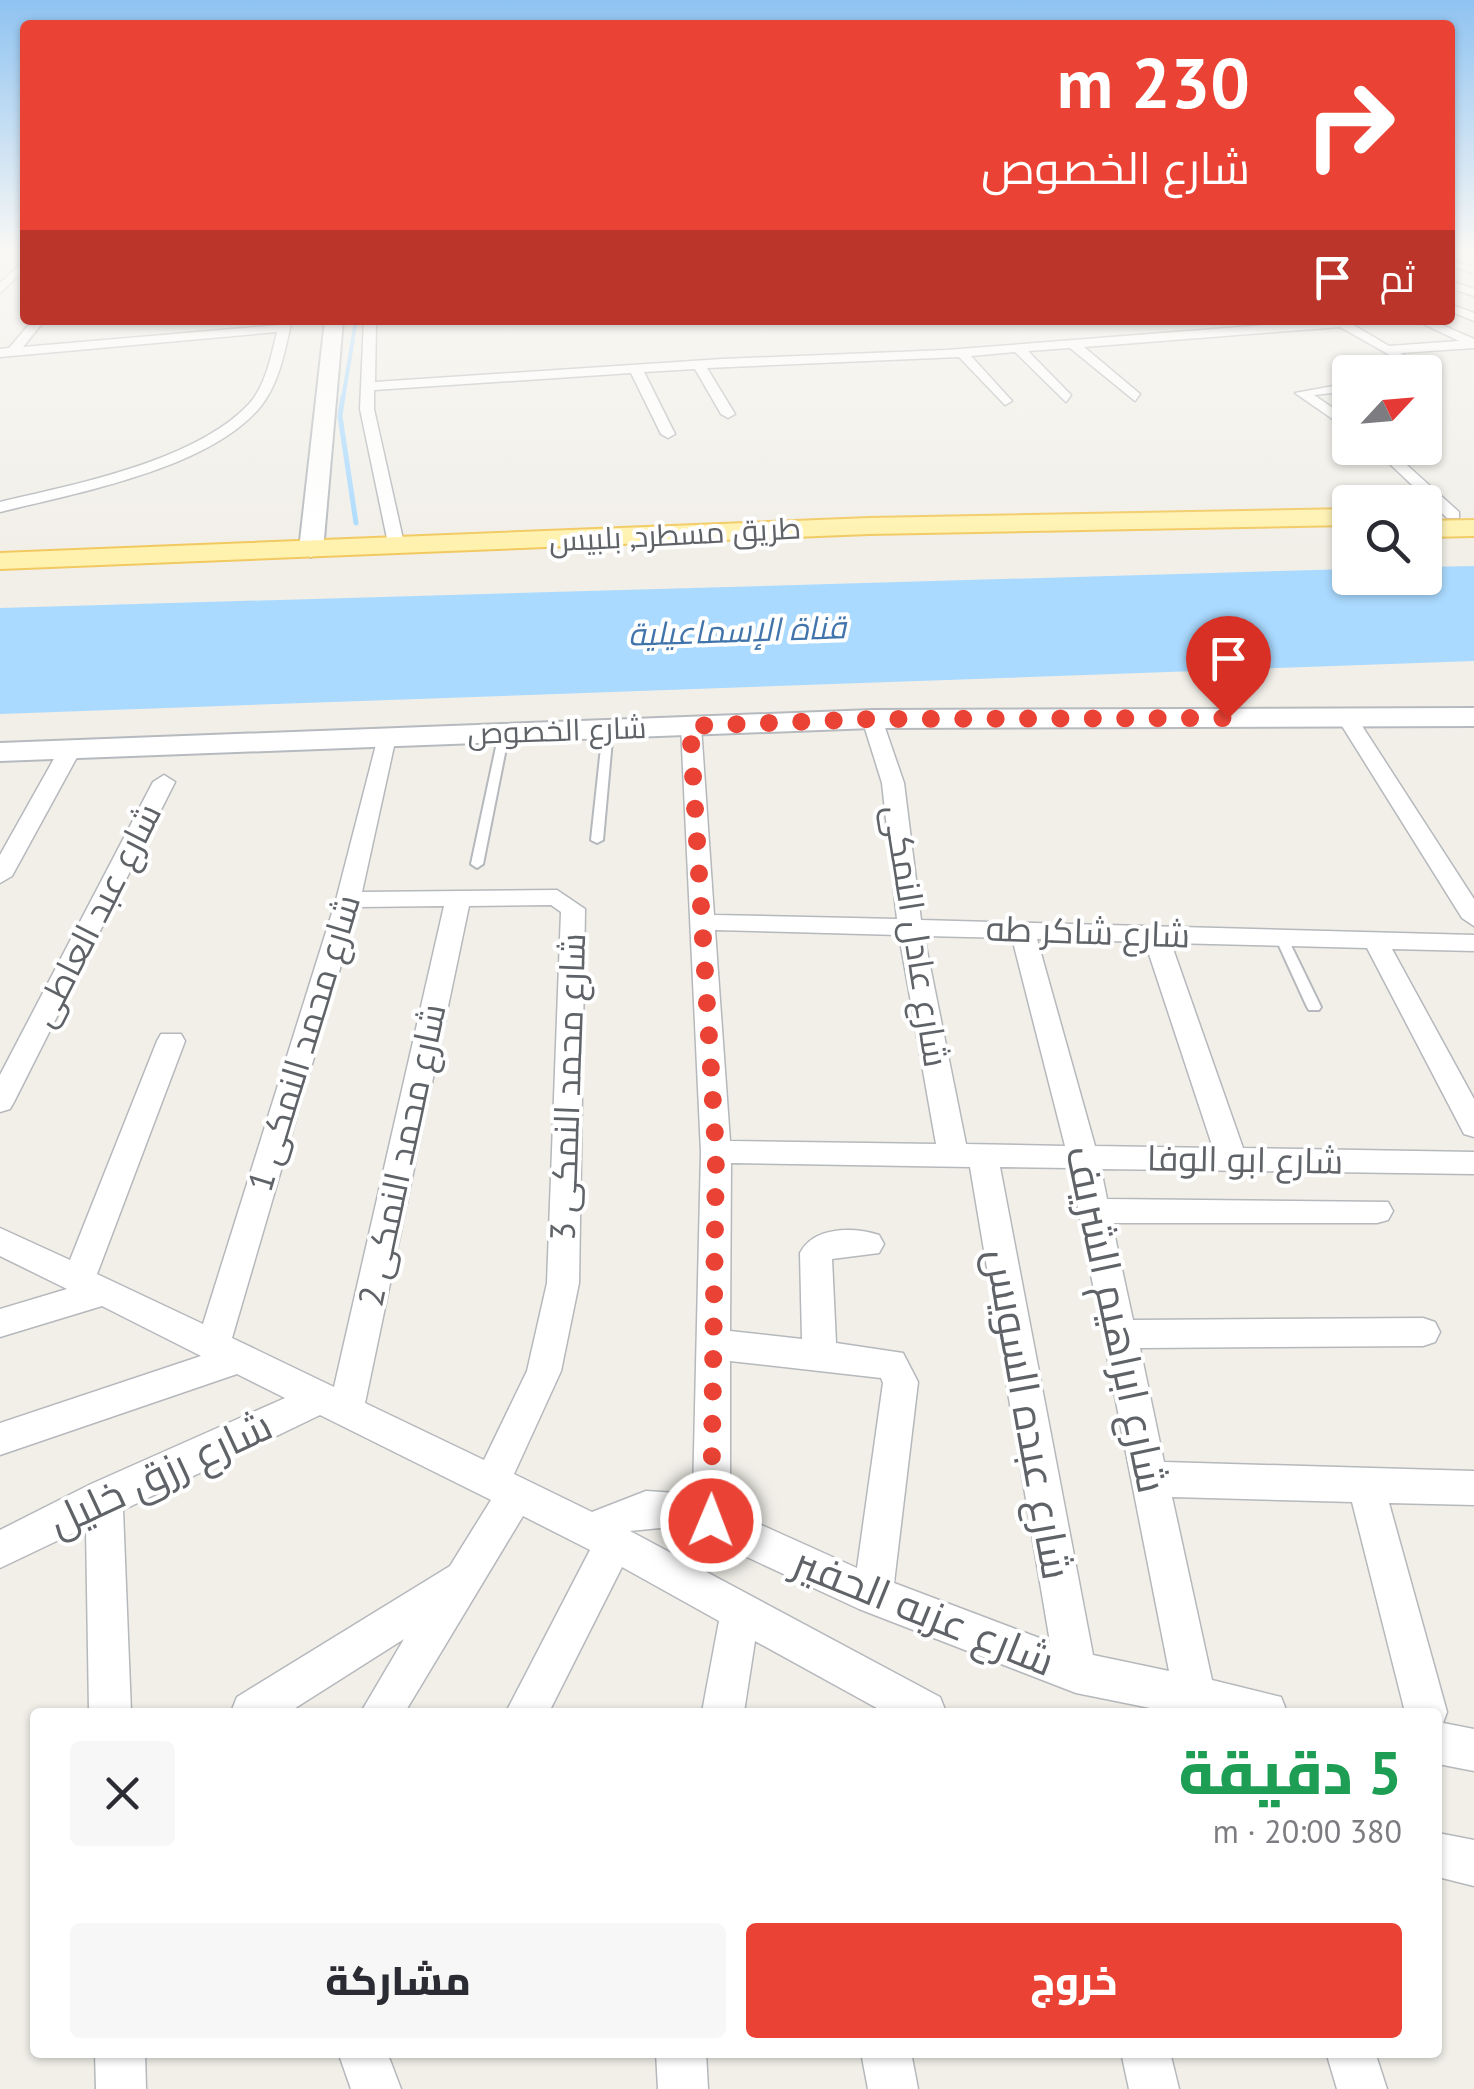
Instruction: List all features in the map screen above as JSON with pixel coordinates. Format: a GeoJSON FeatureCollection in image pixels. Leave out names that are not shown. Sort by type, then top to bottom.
{"type":"FeatureCollection","features":[{"type":"Feature","properties":{"kind":"main road"},"geometry":{"type":"LineString","coordinates":[[311,550],[331,350]]}},
{"type":"Feature","properties":{"kind":"main road","name":"طريق مسطرد, بلبيس"},"geometry":{"type":"LineString","coordinates":[[0,561],[398,548],[869,526],[1332,516]]}},
{"type":"Feature","properties":{"kind":"main road"},"geometry":{"type":"LineString","coordinates":[[1442,517],[1467,519]]}},
{"type":"Feature","properties":{"kind":"main road"},"geometry":{"type":"LineString","coordinates":[[1442,526],[1467,519]]}},
{"type":"Feature","properties":{"kind":"main road","name":"طريق مسطرد, بلبيس"},"geometry":{"type":"LineString","coordinates":[[0,575],[1332,532]]}},
{"type":"Feature","properties":{"kind":"main road","name":"شارع الخصوص"},"geometry":{"type":"LineString","coordinates":[[0,752],[872,719],[1474,717]]}},
{"type":"Feature","properties":{"kind":"street"},"geometry":{"type":"LineString","coordinates":[[6,353],[33,350]]}},
{"type":"Feature","properties":{"kind":"street"},"geometry":{"type":"LineString","coordinates":[[0,507],[116,474],[217,436],[253,408],[268,386],[278,350]]}},
{"type":"Feature","properties":{"kind":"street"},"geometry":{"type":"LineString","coordinates":[[368,350],[367,409],[398,548]]}},
{"type":"Feature","properties":{"kind":"street"},"geometry":{"type":"LineString","coordinates":[[366,381],[428,371],[430,383],[990,350]]}},
{"type":"Feature","properties":{"kind":"street"},"geometry":{"type":"LineString","coordinates":[[1020,350],[1066,398]]}},
{"type":"Feature","properties":{"kind":"street"},"geometry":{"type":"LineString","coordinates":[[1081,350],[1135,397]]}},
{"type":"Feature","properties":{"kind":"street"},"geometry":{"type":"LineString","coordinates":[[1389,350],[1396,355]]}},
{"type":"Feature","properties":{"kind":"street"},"geometry":{"type":"LineString","coordinates":[[962,353],[1005,400]]}},
{"type":"Feature","properties":{"kind":"street"},"geometry":{"type":"LineString","coordinates":[[699,365],[728,414]]}},
{"type":"Feature","properties":{"kind":"street"},"geometry":{"type":"LineString","coordinates":[[636,369],[668,434]]}},
{"type":"Feature","properties":{"kind":"street"},"geometry":{"type":"LineString","coordinates":[[1332,389],[1302,395],[1332,415]]}},
{"type":"Feature","properties":{"kind":"street"},"geometry":{"type":"LineString","coordinates":[[1401,465],[1467,519]]}},
{"type":"Feature","properties":{"kind":"street"},"geometry":{"type":"LineString","coordinates":[[1346,718],[1474,918]]}},
{"type":"Feature","properties":{"kind":"street","name":"شارع عادل النمكى"},"geometry":{"type":"LineString","coordinates":[[872,719],[892,783],[910,928],[968,1155]]}},
{"type":"Feature","properties":{"kind":"street"},"geometry":{"type":"LineString","coordinates":[[690,726],[716,1152],[711,1521]]}},
{"type":"Feature","properties":{"kind":"street","name":"شارع محمد النمكى 1"},"geometry":{"type":"LineString","coordinates":[[226,1352],[348,900],[386,737]]}},
{"type":"Feature","properties":{"kind":"street"},"geometry":{"type":"LineString","coordinates":[[0,876],[71,748]]}},
{"type":"Feature","properties":{"kind":"street","name":"شارع عبد العاطى"},"geometry":{"type":"LineString","coordinates":[[0,1102],[164,782]]}},
{"type":"Feature","properties":{"kind":"street","name":"شارع محمد النمكى 3"},"geometry":{"type":"LineString","coordinates":[[348,900],[557,896],[573,909],[563,1283],[544,1371],[504,1488]]}},
{"type":"Feature","properties":{"kind":"street","name":"شارع محمد النمكى 2"},"geometry":{"type":"LineString","coordinates":[[333,1404],[458,898]]}},
{"type":"Feature","properties":{"kind":"street","name":"شارع شاكر طه"},"geometry":{"type":"LineString","coordinates":[[702,922],[1474,942]]}},
{"type":"Feature","properties":{"kind":"street","name":"شارع ابراهيم الشريف"},"geometry":{"type":"LineString","coordinates":[[1022,929],[1083,1157],[1197,1706]]}},
{"type":"Feature","properties":{"kind":"street"},"geometry":{"type":"LineString","coordinates":[[1155,934],[1232,1160]]}},
{"type":"Feature","properties":{"kind":"street"},"geometry":{"type":"LineString","coordinates":[[1375,940],[1474,1126]]}},
{"type":"Feature","properties":{"kind":"street"},"geometry":{"type":"LineString","coordinates":[[0,1322],[91,1285],[171,1041]]}},
{"type":"Feature","properties":{"kind":"street","name":"شارع ابو الوفا"},"geometry":{"type":"LineString","coordinates":[[716,1152],[1474,1163]]}},
{"type":"Feature","properties":{"kind":"street","name":"شارع عبده السويس"},"geometry":{"type":"LineString","coordinates":[[968,1155],[1076,1672]]}},
{"type":"Feature","properties":{"kind":"street"},"geometry":{"type":"LineString","coordinates":[[1095,1211],[1377,1211]]}},
{"type":"Feature","properties":{"kind":"street","name":"شارع عزبه الحفير"},"geometry":{"type":"LineString","coordinates":[[0,1240],[604,1537],[908,1708]]}},
{"type":"Feature","properties":{"kind":"street"},"geometry":{"type":"LineString","coordinates":[[820,1355],[816,1254],[834,1244],[868,1244]]}},
{"type":"Feature","properties":{"kind":"street"},"geometry":{"type":"LineString","coordinates":[[1121,1334],[1423,1332]]}},
{"type":"Feature","properties":{"kind":"street"},"geometry":{"type":"LineString","coordinates":[[714,1344],[891,1364],[901,1382],[873,1595]]}},
{"type":"Feature","properties":{"kind":"street"},"geometry":{"type":"LineString","coordinates":[[0,1439],[226,1352]]}},
{"type":"Feature","properties":{"kind":"street","name":"شارع رزق خليل"},"geometry":{"type":"LineString","coordinates":[[0,1549],[104,1496],[333,1404]]}},
{"type":"Feature","properties":{"kind":"street"},"geometry":{"type":"LineString","coordinates":[[1152,1479],[1474,1488]]}},
{"type":"Feature","properties":{"kind":"street"},"geometry":{"type":"LineString","coordinates":[[1366,1485],[1425,1708]]}},
{"type":"Feature","properties":{"kind":"street"},"geometry":{"type":"LineString","coordinates":[[384,1708],[461,1579],[504,1488]]}},
{"type":"Feature","properties":{"kind":"street"},"geometry":{"type":"LineString","coordinates":[[104,1496],[110,1708]]}},
{"type":"Feature","properties":{"kind":"street","name":"شارع عزبه الحفير"},"geometry":{"type":"LineString","coordinates":[[604,1537],[620,1513],[651,1505],[683,1508],[873,1595],[1076,1672],[1197,1706]]}},
{"type":"Feature","properties":{"kind":"street"},"geometry":{"type":"LineString","coordinates":[[529,1708],[604,1537]]}},
{"type":"Feature","properties":{"kind":"street"},"geometry":{"type":"LineString","coordinates":[[258,1708],[461,1579]]}},
{"type":"Feature","properties":{"kind":"street"},"geometry":{"type":"LineString","coordinates":[[724,1708],[740,1612]]}},
{"type":"Feature","properties":{"kind":"street"},"geometry":{"type":"LineString","coordinates":[[1442,1744],[1474,1750]]}},
{"type":"Feature","properties":{"kind":"street"},"geometry":{"type":"LineString","coordinates":[[1442,1856],[1474,1862]]}},
{"type":"Feature","properties":{"kind":"street"},"geometry":{"type":"LineString","coordinates":[[120,2058],[121,2089]]}},
{"type":"Feature","properties":{"kind":"street"},"geometry":{"type":"LineString","coordinates":[[364,2058],[376,2089]]}},
{"type":"Feature","properties":{"kind":"street"},"geometry":{"type":"LineString","coordinates":[[680,2058],[683,2089]]}},
{"type":"Feature","properties":{"kind":"street"},"geometry":{"type":"LineString","coordinates":[[887,2058],[893,2089]]}},
{"type":"Feature","properties":{"kind":"street"},"geometry":{"type":"LineString","coordinates":[[1146,2058],[1154,2089]]}},
{"type":"Feature","properties":{"kind":"street"},"geometry":{"type":"LineString","coordinates":[[1352,2058],[1362,2089]]}},
{"type":"Feature","properties":{"kind":"lane"},"geometry":{"type":"LineString","coordinates":[[596,840],[608,729]]}},
{"type":"Feature","properties":{"kind":"lane"},"geometry":{"type":"LineString","coordinates":[[477,864],[504,732]]}},
{"type":"Feature","properties":{"kind":"lane"},"geometry":{"type":"LineString","coordinates":[[1281,937],[1314,1007]]}},
{"type":"Feature","properties":{"kind":"water","name":"قناة الإسماعيلية"},"geometry":{"type":"Polygon","coordinates":[[[1474,566],[1474,661],[0,714],[0,608],[1332,570],[1332,595],[1442,595],[1442,567],[1474,566]]]}},
{"type":"Feature","properties":{"kind":"waterway"},"geometry":{"type":"LineString","coordinates":[[343,399],[351,350]]}},
{"type":"Feature","properties":{"kind":"waterway"},"geometry":{"type":"LineString","coordinates":[[343,396],[340,416],[356,523]]}},
{"type":"Feature","properties":{"kind":"route"},"geometry":{"type":"LineString","coordinates":[[711,1521],[716,1152],[690,726],[872,719],[1228,718]]}}]}
